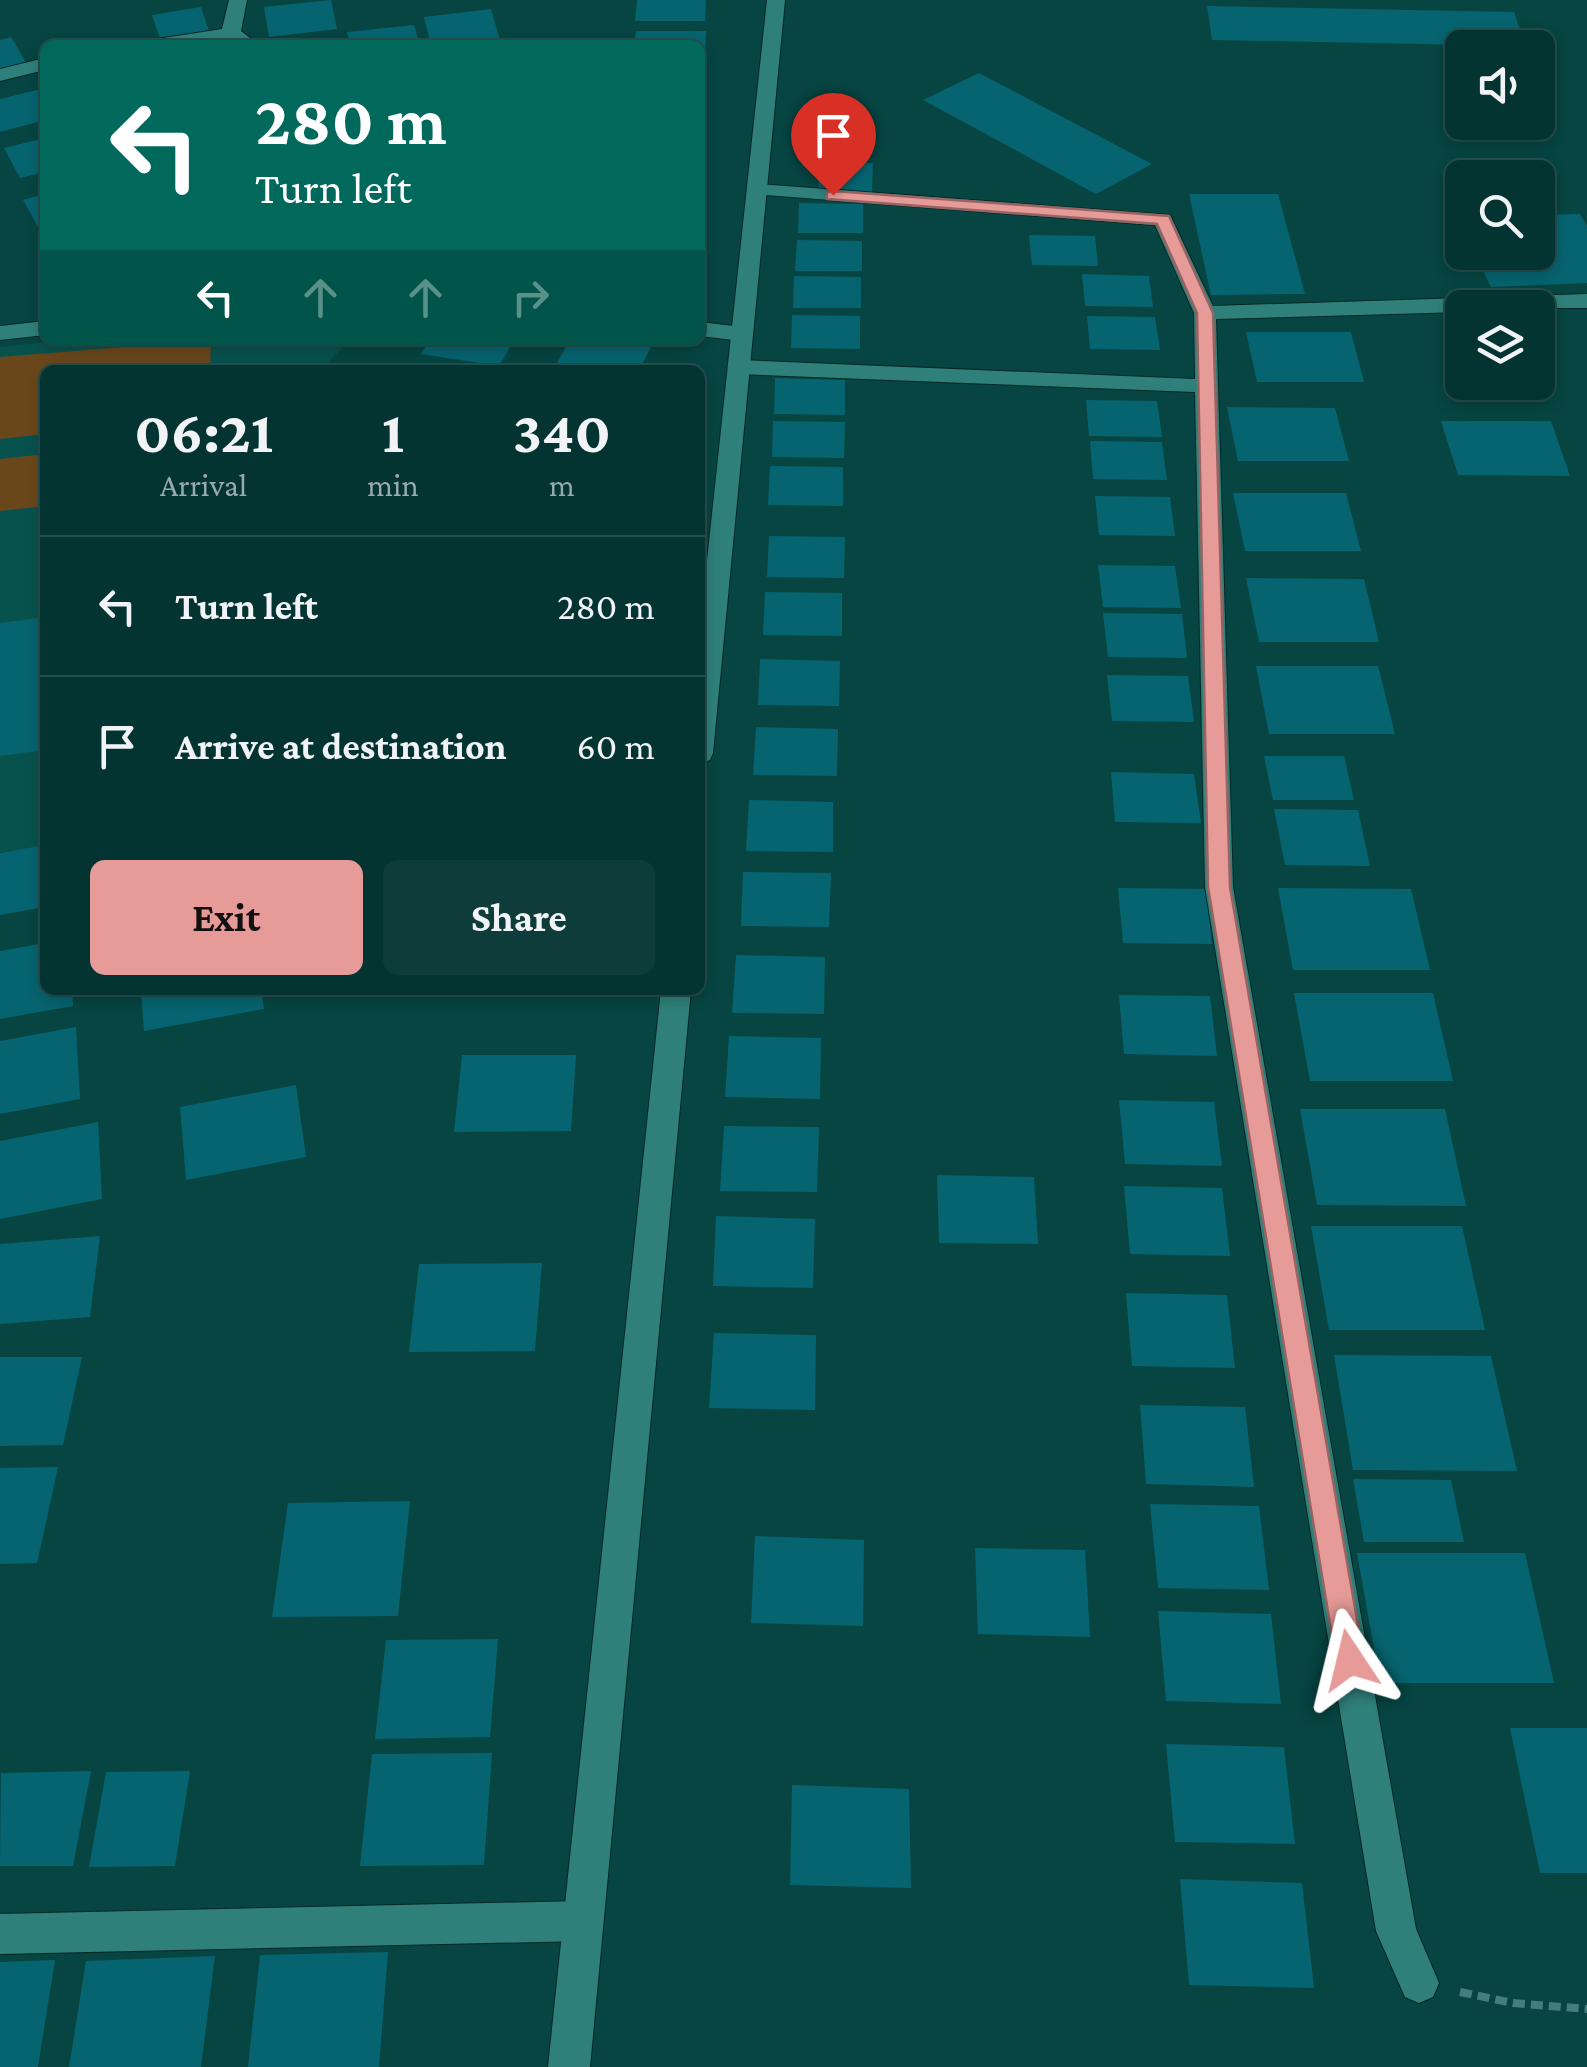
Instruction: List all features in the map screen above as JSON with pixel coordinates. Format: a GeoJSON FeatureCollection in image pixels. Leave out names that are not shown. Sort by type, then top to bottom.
{"type":"FeatureCollection","features":[{"type":"Feature","properties":{"kind":"street"},"geometry":{"type":"LineString","coordinates":[[230,34],[238,0]]}},
{"type":"Feature","properties":{"kind":"street"},"geometry":{"type":"LineString","coordinates":[[705,704],[760,190],[776,0]]}},
{"type":"Feature","properties":{"kind":"street"},"geometry":{"type":"LineString","coordinates":[[190,40],[230,34],[240,40]]}},
{"type":"Feature","properties":{"kind":"street"},"geometry":{"type":"LineString","coordinates":[[0,75],[40,65]]}},
{"type":"Feature","properties":{"kind":"street"},"geometry":{"type":"LineString","coordinates":[[760,190],[1164,219],[1205,313],[1219,887],[1396,1932],[1420,1983]]}},
{"type":"Feature","properties":{"kind":"street"},"geometry":{"type":"LineString","coordinates":[[1205,313],[1587,300]]}},
{"type":"Feature","properties":{"kind":"street"},"geometry":{"type":"LineString","coordinates":[[0,333],[40,329]]}},
{"type":"Feature","properties":{"kind":"street"},"geometry":{"type":"LineString","coordinates":[[705,330],[742,334]]}},
{"type":"Feature","properties":{"kind":"street"},"geometry":{"type":"LineString","coordinates":[[739,367],[1207,386]]}},
{"type":"Feature","properties":{"kind":"street"},"geometry":{"type":"LineString","coordinates":[[570,2067],[675,995]]}},
{"type":"Feature","properties":{"kind":"street"},"geometry":{"type":"LineString","coordinates":[[0,1934],[582,1921]]}},
{"type":"Feature","properties":{"kind":"path"},"geometry":{"type":"LineString","coordinates":[[1420,1983],[1513,2003],[1587,2010]]}},
{"type":"Feature","properties":{"kind":"shaded area"},"geometry":{"type":"Polygon","coordinates":[[[40,343],[345,345],[325,365],[40,365],[40,848],[0,852],[0,347],[40,343]]]}},
{"type":"Feature","properties":{"kind":"shaded area"},"geometry":{"type":"Polygon","coordinates":[[[149,345],[211,345],[210,365],[40,365],[40,435],[0,439],[0,357],[149,345]]]}},
{"type":"Feature","properties":{"kind":"shaded area"},"geometry":{"type":"Polygon","coordinates":[[[40,455],[40,507],[0,511],[0,459],[40,455]]]}},
{"type":"Feature","properties":{"kind":"building"},"geometry":{"type":"Polygon","coordinates":[[[331,0],[337,29],[269,37],[264,7],[331,0]]]}},
{"type":"Feature","properties":{"kind":"building"},"geometry":{"type":"Polygon","coordinates":[[[637,0],[706,0],[705,21],[635,21],[637,0]]]}},
{"type":"Feature","properties":{"kind":"building"},"geometry":{"type":"Polygon","coordinates":[[[1207,6],[1514,12],[1520,30],[1445,30],[1445,44],[1212,40],[1207,6]]]}},
{"type":"Feature","properties":{"kind":"building"},"geometry":{"type":"Polygon","coordinates":[[[201,7],[209,31],[160,39],[152,15],[201,7]]]}},
{"type":"Feature","properties":{"kind":"building"},"geometry":{"type":"Polygon","coordinates":[[[491,9],[500,40],[430,40],[424,17],[491,9]]]}},
{"type":"Feature","properties":{"kind":"building"},"geometry":{"type":"Polygon","coordinates":[[[414,25],[418,40],[349,40],[347,32],[414,25]]]}},
{"type":"Feature","properties":{"kind":"building"},"geometry":{"type":"Polygon","coordinates":[[[636,31],[706,31],[705,62],[705,40],[635,40],[636,31]]]}},
{"type":"Feature","properties":{"kind":"building"},"geometry":{"type":"Polygon","coordinates":[[[11,37],[27,64],[0,70],[0,40],[11,37]]]}},
{"type":"Feature","properties":{"kind":"building"},"geometry":{"type":"Polygon","coordinates":[[[979,73],[1152,164],[1096,194],[923,100],[979,73]]]}},
{"type":"Feature","properties":{"kind":"building"},"geometry":{"type":"Polygon","coordinates":[[[40,89],[40,121],[0,132],[0,99],[40,89]]]}},
{"type":"Feature","properties":{"kind":"building"},"geometry":{"type":"Polygon","coordinates":[[[40,139],[40,173],[20,178],[4,148],[40,139]]]}},
{"type":"Feature","properties":{"kind":"building"},"geometry":{"type":"Polygon","coordinates":[[[820,161],[873,163],[872,193],[818,192],[820,161]]]}},
{"type":"Feature","properties":{"kind":"building"},"geometry":{"type":"Polygon","coordinates":[[[1189,194],[1278,194],[1305,294],[1211,295],[1189,194]]]}},
{"type":"Feature","properties":{"kind":"building"},"geometry":{"type":"Polygon","coordinates":[[[40,195],[40,230],[23,200],[40,195]]]}},
{"type":"Feature","properties":{"kind":"building"},"geometry":{"type":"Polygon","coordinates":[[[799,203],[863,204],[863,233],[798,233],[799,203]]]}},
{"type":"Feature","properties":{"kind":"building"},"geometry":{"type":"Polygon","coordinates":[[[1580,214],[1587,226],[1587,283],[1491,287],[1483,270],[1555,270],[1555,215],[1580,214]]]}},
{"type":"Feature","properties":{"kind":"building"},"geometry":{"type":"Polygon","coordinates":[[[1029,235],[1095,236],[1098,266],[1032,265],[1029,235]]]}},
{"type":"Feature","properties":{"kind":"building"},"geometry":{"type":"Polygon","coordinates":[[[797,240],[862,241],[862,271],[795,271],[797,240]]]}},
{"type":"Feature","properties":{"kind":"building"},"geometry":{"type":"Polygon","coordinates":[[[1082,274],[1149,276],[1153,307],[1085,306],[1082,274]]]}},
{"type":"Feature","properties":{"kind":"building"},"geometry":{"type":"Polygon","coordinates":[[[794,276],[861,277],[861,308],[793,308],[794,276]]]}},
{"type":"Feature","properties":{"kind":"building"},"geometry":{"type":"Polygon","coordinates":[[[792,315],[860,316],[860,349],[791,348],[792,315]]]}},
{"type":"Feature","properties":{"kind":"building"},"geometry":{"type":"Polygon","coordinates":[[[1087,316],[1155,317],[1160,350],[1090,349],[1087,316]]]}},
{"type":"Feature","properties":{"kind":"building"},"geometry":{"type":"Polygon","coordinates":[[[1246,332],[1351,332],[1364,382],[1257,382],[1246,332]]]}},
{"type":"Feature","properties":{"kind":"building"},"geometry":{"type":"Polygon","coordinates":[[[427,345],[511,345],[500,365],[421,354],[427,345]]]}},
{"type":"Feature","properties":{"kind":"building"},"geometry":{"type":"Polygon","coordinates":[[[567,345],[652,345],[642,365],[556,365],[567,345]]]}},
{"type":"Feature","properties":{"kind":"building"},"geometry":{"type":"Polygon","coordinates":[[[775,378],[845,380],[845,415],[774,414],[775,378]]]}},
{"type":"Feature","properties":{"kind":"building"},"geometry":{"type":"Polygon","coordinates":[[[1086,400],[1157,401],[1162,437],[1089,436],[1086,400]]]}},
{"type":"Feature","properties":{"kind":"building"},"geometry":{"type":"Polygon","coordinates":[[[1227,407],[1335,408],[1349,461],[1238,461],[1227,407]]]}},
{"type":"Feature","properties":{"kind":"building"},"geometry":{"type":"Polygon","coordinates":[[[773,421],[845,422],[844,458],[772,457],[773,421]]]}},
{"type":"Feature","properties":{"kind":"building"},"geometry":{"type":"Polygon","coordinates":[[[1441,421],[1551,421],[1570,476],[1458,475],[1441,421]]]}},
{"type":"Feature","properties":{"kind":"building"},"geometry":{"type":"Polygon","coordinates":[[[1090,441],[1162,442],[1167,480],[1093,479],[1090,441]]]}},
{"type":"Feature","properties":{"kind":"building"},"geometry":{"type":"Polygon","coordinates":[[[770,466],[843,467],[843,506],[768,505],[770,466]]]}},
{"type":"Feature","properties":{"kind":"building"},"geometry":{"type":"Polygon","coordinates":[[[1233,493],[1346,493],[1361,551],[1245,551],[1233,493]]]}},
{"type":"Feature","properties":{"kind":"building"},"geometry":{"type":"Polygon","coordinates":[[[1095,496],[1170,497],[1175,536],[1099,535],[1095,496]]]}},
{"type":"Feature","properties":{"kind":"building"},"geometry":{"type":"Polygon","coordinates":[[[769,536],[845,537],[844,578],[767,577],[769,536]]]}},
{"type":"Feature","properties":{"kind":"building"},"geometry":{"type":"Polygon","coordinates":[[[1098,565],[1175,566],[1181,608],[1103,607],[1098,565]]]}},
{"type":"Feature","properties":{"kind":"building"},"geometry":{"type":"Polygon","coordinates":[[[1246,578],[1364,579],[1379,642],[1259,642],[1246,578]]]}},
{"type":"Feature","properties":{"kind":"building"},"geometry":{"type":"Polygon","coordinates":[[[765,592],[842,593],[842,636],[763,635],[765,592]]]}},
{"type":"Feature","properties":{"kind":"building"},"geometry":{"type":"Polygon","coordinates":[[[1103,613],[1182,614],[1187,658],[1108,657],[1103,613]]]}},
{"type":"Feature","properties":{"kind":"building"},"geometry":{"type":"Polygon","coordinates":[[[40,618],[40,751],[0,756],[0,623],[40,618]]]}},
{"type":"Feature","properties":{"kind":"building"},"geometry":{"type":"Polygon","coordinates":[[[760,659],[840,661],[839,706],[758,705],[760,659]]]}},
{"type":"Feature","properties":{"kind":"building"},"geometry":{"type":"Polygon","coordinates":[[[1256,666],[1378,666],[1395,734],[1269,734],[1256,666]]]}},
{"type":"Feature","properties":{"kind":"building"},"geometry":{"type":"Polygon","coordinates":[[[1107,675],[1188,676],[1194,722],[1112,721],[1107,675]]]}},
{"type":"Feature","properties":{"kind":"building"},"geometry":{"type":"Polygon","coordinates":[[[756,727],[838,729],[837,776],[753,775],[756,727]]]}},
{"type":"Feature","properties":{"kind":"building"},"geometry":{"type":"Polygon","coordinates":[[[1264,756],[1344,756],[1354,800],[1273,800],[1264,756]]]}},
{"type":"Feature","properties":{"kind":"building"},"geometry":{"type":"Polygon","coordinates":[[[1111,772],[1194,774],[1201,823],[1115,822],[1111,772]]]}},
{"type":"Feature","properties":{"kind":"building"},"geometry":{"type":"Polygon","coordinates":[[[749,800],[833,802],[833,852],[746,851],[749,800]]]}},
{"type":"Feature","properties":{"kind":"building"},"geometry":{"type":"Polygon","coordinates":[[[1274,809],[1358,810],[1370,866],[1285,865],[1274,809]]]}},
{"type":"Feature","properties":{"kind":"building"},"geometry":{"type":"Polygon","coordinates":[[[40,846],[40,908],[0,915],[0,853],[40,846]]]}},
{"type":"Feature","properties":{"kind":"building"},"geometry":{"type":"Polygon","coordinates":[[[743,872],[831,873],[829,927],[741,926],[743,872]]]}},
{"type":"Feature","properties":{"kind":"building"},"geometry":{"type":"Polygon","coordinates":[[[1118,888],[1206,889],[1212,944],[1123,943],[1118,888]]]}},
{"type":"Feature","properties":{"kind":"building"},"geometry":{"type":"Polygon","coordinates":[[[1278,888],[1411,889],[1430,970],[1293,970],[1278,888]]]}},
{"type":"Feature","properties":{"kind":"building"},"geometry":{"type":"Polygon","coordinates":[[[40,944],[40,995],[72,995],[73,1006],[0,1019],[0,951],[40,944]]]}},
{"type":"Feature","properties":{"kind":"building"},"geometry":{"type":"Polygon","coordinates":[[[736,955],[825,957],[824,1014],[732,1013],[736,955]]]}},
{"type":"Feature","properties":{"kind":"building"},"geometry":{"type":"Polygon","coordinates":[[[1294,993],[1433,993],[1453,1081],[1310,1081],[1294,993]]]}},
{"type":"Feature","properties":{"kind":"building"},"geometry":{"type":"Polygon","coordinates":[[[141,995],[262,995],[264,1009],[144,1031],[141,995]]]}},
{"type":"Feature","properties":{"kind":"building"},"geometry":{"type":"Polygon","coordinates":[[[1119,995],[1210,996],[1217,1056],[1124,1054],[1119,995]]]}},
{"type":"Feature","properties":{"kind":"building"},"geometry":{"type":"Polygon","coordinates":[[[76,1027],[80,1099],[0,1114],[0,1041],[76,1027]]]}},
{"type":"Feature","properties":{"kind":"building"},"geometry":{"type":"Polygon","coordinates":[[[729,1036],[821,1038],[820,1099],[725,1097],[729,1036]]]}},
{"type":"Feature","properties":{"kind":"building"},"geometry":{"type":"Polygon","coordinates":[[[462,1055],[576,1055],[571,1131],[454,1132],[462,1055]]]}},
{"type":"Feature","properties":{"kind":"building"},"geometry":{"type":"Polygon","coordinates":[[[296,1085],[306,1157],[186,1180],[180,1107],[296,1085]]]}},
{"type":"Feature","properties":{"kind":"building"},"geometry":{"type":"Polygon","coordinates":[[[1119,1100],[1214,1102],[1222,1166],[1125,1164],[1119,1100]]]}},
{"type":"Feature","properties":{"kind":"building"},"geometry":{"type":"Polygon","coordinates":[[[1300,1109],[1445,1109],[1466,1206],[1317,1205],[1300,1109]]]}},
{"type":"Feature","properties":{"kind":"building"},"geometry":{"type":"Polygon","coordinates":[[[98,1122],[102,1199],[0,1219],[0,1141],[98,1122]]]}},
{"type":"Feature","properties":{"kind":"building"},"geometry":{"type":"Polygon","coordinates":[[[724,1126],[819,1127],[817,1192],[720,1191],[724,1126]]]}},
{"type":"Feature","properties":{"kind":"building"},"geometry":{"type":"Polygon","coordinates":[[[937,1175],[1034,1177],[1038,1244],[939,1243],[937,1175]]]}},
{"type":"Feature","properties":{"kind":"building"},"geometry":{"type":"Polygon","coordinates":[[[1124,1186],[1222,1188],[1230,1256],[1130,1254],[1124,1186]]]}},
{"type":"Feature","properties":{"kind":"building"},"geometry":{"type":"Polygon","coordinates":[[[716,1216],[815,1219],[813,1288],[713,1286],[716,1216]]]}},
{"type":"Feature","properties":{"kind":"building"},"geometry":{"type":"Polygon","coordinates":[[[1311,1226],[1462,1226],[1485,1330],[1329,1330],[1311,1226]]]}},
{"type":"Feature","properties":{"kind":"building"},"geometry":{"type":"Polygon","coordinates":[[[100,1236],[90,1317],[0,1324],[0,1244],[100,1236]]]}},
{"type":"Feature","properties":{"kind":"building"},"geometry":{"type":"Polygon","coordinates":[[[542,1263],[535,1351],[409,1352],[419,1264],[542,1263]]]}},
{"type":"Feature","properties":{"kind":"building"},"geometry":{"type":"Polygon","coordinates":[[[1126,1293],[1227,1295],[1235,1368],[1132,1366],[1126,1293]]]}},
{"type":"Feature","properties":{"kind":"building"},"geometry":{"type":"Polygon","coordinates":[[[714,1333],[816,1335],[815,1410],[709,1408],[714,1333]]]}},
{"type":"Feature","properties":{"kind":"building"},"geometry":{"type":"Polygon","coordinates":[[[1334,1355],[1491,1356],[1517,1471],[1353,1470],[1334,1355]]]}},
{"type":"Feature","properties":{"kind":"building"},"geometry":{"type":"Polygon","coordinates":[[[0,1357],[82,1357],[63,1445],[0,1446],[0,1357]]]}},
{"type":"Feature","properties":{"kind":"building"},"geometry":{"type":"Polygon","coordinates":[[[1140,1405],[1245,1407],[1254,1487],[1146,1484],[1140,1405]]]}},
{"type":"Feature","properties":{"kind":"building"},"geometry":{"type":"Polygon","coordinates":[[[58,1467],[37,1563],[0,1564],[0,1468],[58,1467]]]}},
{"type":"Feature","properties":{"kind":"building"},"geometry":{"type":"Polygon","coordinates":[[[1353,1479],[1451,1480],[1464,1542],[1364,1542],[1353,1479]]]}},
{"type":"Feature","properties":{"kind":"building"},"geometry":{"type":"Polygon","coordinates":[[[410,1501],[398,1616],[272,1617],[288,1503],[410,1501]]]}},
{"type":"Feature","properties":{"kind":"building"},"geometry":{"type":"Polygon","coordinates":[[[1150,1504],[1259,1506],[1269,1590],[1158,1588],[1150,1504]]]}},
{"type":"Feature","properties":{"kind":"building"},"geometry":{"type":"Polygon","coordinates":[[[755,1536],[864,1540],[863,1626],[751,1623],[755,1536]]]}},
{"type":"Feature","properties":{"kind":"building"},"geometry":{"type":"Polygon","coordinates":[[[975,1548],[1085,1550],[1090,1637],[978,1634],[975,1548]]]}},
{"type":"Feature","properties":{"kind":"building"},"geometry":{"type":"Polygon","coordinates":[[[1357,1553],[1525,1553],[1554,1683],[1380,1683],[1357,1553]]]}},
{"type":"Feature","properties":{"kind":"building"},"geometry":{"type":"Polygon","coordinates":[[[1158,1611],[1271,1614],[1281,1704],[1166,1701],[1158,1611]]]}},
{"type":"Feature","properties":{"kind":"building"},"geometry":{"type":"Polygon","coordinates":[[[498,1639],[490,1737],[375,1739],[386,1640],[498,1639]]]}},
{"type":"Feature","properties":{"kind":"building"},"geometry":{"type":"Polygon","coordinates":[[[1510,1728],[1587,1728],[1587,1873],[1540,1873],[1510,1728]]]}},
{"type":"Feature","properties":{"kind":"building"},"geometry":{"type":"Polygon","coordinates":[[[1166,1744],[1284,1747],[1295,1844],[1175,1842],[1166,1744]]]}},
{"type":"Feature","properties":{"kind":"building"},"geometry":{"type":"Polygon","coordinates":[[[492,1753],[484,1865],[360,1866],[372,1754],[492,1753]]]}},
{"type":"Feature","properties":{"kind":"building"},"geometry":{"type":"Polygon","coordinates":[[[91,1771],[73,1866],[0,1866],[1,1773],[91,1771]]]}},
{"type":"Feature","properties":{"kind":"building"},"geometry":{"type":"Polygon","coordinates":[[[190,1771],[175,1866],[89,1867],[106,1772],[190,1771]]]}},
{"type":"Feature","properties":{"kind":"building"},"geometry":{"type":"Polygon","coordinates":[[[792,1785],[909,1789],[911,1888],[790,1885],[792,1785]]]}},
{"type":"Feature","properties":{"kind":"building"},"geometry":{"type":"Polygon","coordinates":[[[1180,1879],[1302,1883],[1314,1988],[1189,1985],[1180,1879]]]}},
{"type":"Feature","properties":{"kind":"building"},"geometry":{"type":"Polygon","coordinates":[[[388,1952],[379,2067],[248,2067],[260,1955],[388,1952]]]}},
{"type":"Feature","properties":{"kind":"building"},"geometry":{"type":"Polygon","coordinates":[[[215,1956],[201,2067],[69,2067],[86,1961],[215,1956]]]}},
{"type":"Feature","properties":{"kind":"building"},"geometry":{"type":"Polygon","coordinates":[[[55,1960],[38,2067],[0,2067],[0,1962],[55,1960]]]}},
{"type":"Feature","properties":{"kind":"route"},"geometry":{"type":"LineString","coordinates":[[833,195],[1164,219],[1205,313],[1219,887],[1350,1660]]}}]}
